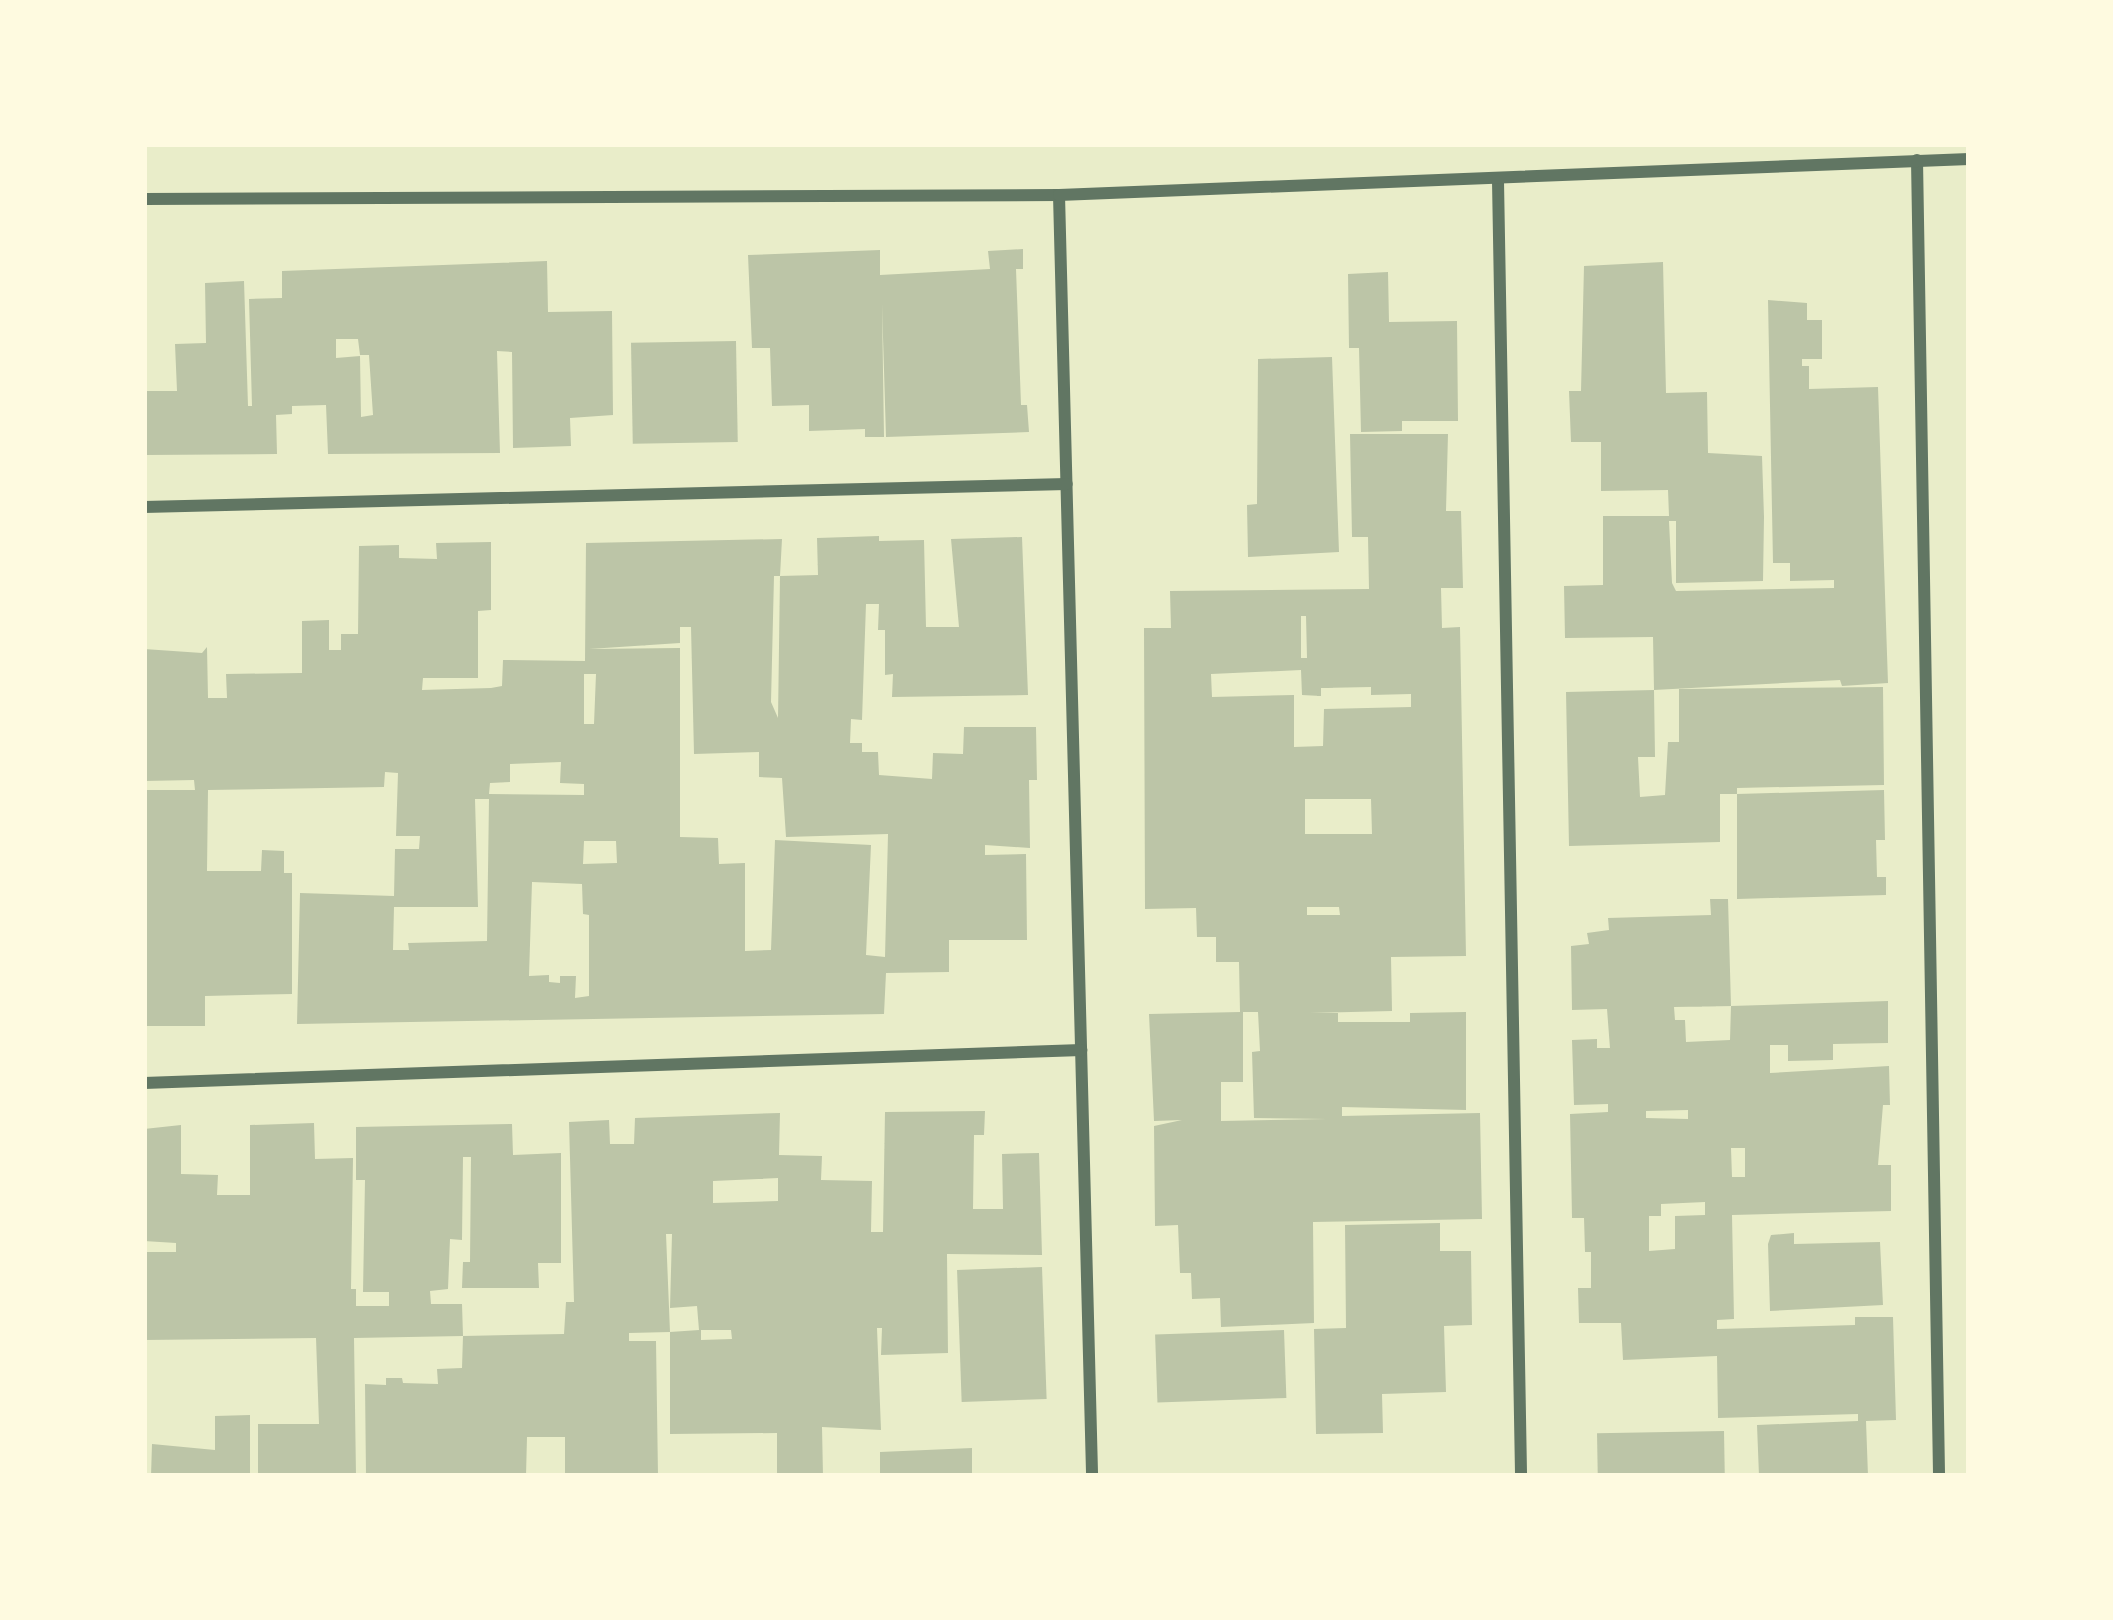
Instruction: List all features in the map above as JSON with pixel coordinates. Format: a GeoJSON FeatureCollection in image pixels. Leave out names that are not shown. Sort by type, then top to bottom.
{"type":"FeatureCollection","features":[{"type":"Feature","properties":{"kind":"street"},"geometry":{"type":"LineString","coordinates":[[144,199],[1059,195],[1969,159]]}},
{"type":"Feature","properties":{"kind":"street"},"geometry":{"type":"LineString","coordinates":[[1917,160],[1940,1476]]}},
{"type":"Feature","properties":{"kind":"street"},"geometry":{"type":"LineString","coordinates":[[1498,181],[1521,1476]]}},
{"type":"Feature","properties":{"kind":"street"},"geometry":{"type":"LineString","coordinates":[[1059,195],[1092,1476]]}},
{"type":"Feature","properties":{"kind":"street"},"geometry":{"type":"LineString","coordinates":[[144,507],[1067,484]]}},
{"type":"Feature","properties":{"kind":"street"},"geometry":{"type":"LineString","coordinates":[[144,1083],[1081,1050]]}},
{"type":"Feature","properties":{"kind":"building"},"geometry":{"type":"Polygon","coordinates":[[[1023,249],[1023,269],[1016,269],[1021,405],[1027,405],[1029,432],[886,437],[882,304],[884,437],[865,437],[865,429],[809,431],[809,405],[772,406],[770,348],[752,348],[748,255],[880,250],[880,275],[990,269],[988,251],[1023,249]]]}},
{"type":"Feature","properties":{"kind":"building"},"geometry":{"type":"Polygon","coordinates":[[[547,261],[548,312],[612,311],[613,415],[570,418],[571,446],[513,448],[512,352],[497,351],[500,453],[328,454],[326,405],[292,406],[292,414],[276,415],[277,454],[144,455],[144,391],[177,391],[175,344],[206,343],[205,283],[244,281],[248,406],[252,406],[249,299],[282,298],[282,271],[547,261]],[[336,339],[336,358],[360,356],[361,417],[373,415],[369,355],[360,355],[358,339],[336,339]]]}},
{"type":"Feature","properties":{"kind":"building"},"geometry":{"type":"Polygon","coordinates":[[[1663,262],[1666,393],[1707,392],[1708,453],[1762,456],[1763,581],[1676,583],[1676,521],[1669,521],[1676,591],[1834,588],[1834,580],[1790,581],[1790,563],[1773,563],[1768,300],[1807,303],[1807,320],[1822,320],[1822,359],[1802,359],[1802,366],[1809,366],[1809,389],[1878,387],[1888,683],[1842,686],[1840,680],[1654,690],[1653,637],[1565,638],[1564,586],[1603,585],[1603,516],[1669,516],[1668,490],[1601,491],[1601,442],[1571,442],[1569,391],[1581,391],[1584,266],[1663,262]]]}},
{"type":"Feature","properties":{"kind":"building"},"geometry":{"type":"Polygon","coordinates":[[[1388,272],[1389,322],[1457,321],[1458,421],[1402,421],[1402,431],[1361,432],[1359,348],[1349,348],[1348,274],[1388,272]]]}},
{"type":"Feature","properties":{"kind":"building"},"geometry":{"type":"Polygon","coordinates":[[[736,341],[738,442],[633,444],[631,343],[736,341]]]}},
{"type":"Feature","properties":{"kind":"building"},"geometry":{"type":"Polygon","coordinates":[[[1332,357],[1339,552],[1248,557],[1247,505],[1257,504],[1258,359],[1332,357]]]}},
{"type":"Feature","properties":{"kind":"building"},"geometry":{"type":"Polygon","coordinates":[[[1350,434],[1448,434],[1446,511],[1461,511],[1463,588],[1441,588],[1442,628],[1460,627],[1466,956],[1391,957],[1392,1011],[1310,1013],[1338,1013],[1338,1022],[1410,1022],[1410,1013],[1466,1012],[1466,1110],[1342,1107],[1342,1116],[1480,1113],[1482,1219],[1313,1222],[1314,1323],[1221,1327],[1220,1298],[1192,1299],[1191,1273],[1180,1273],[1178,1225],[1155,1226],[1154,1126],[1182,1120],[1154,1121],[1149,1014],[1240,1012],[1239,962],[1216,962],[1216,937],[1197,937],[1196,908],[1145,909],[1144,628],[1171,628],[1170,591],[1369,589],[1368,537],[1352,537],[1350,434]],[[1301,616],[1301,658],[1307,658],[1306,616],[1301,616]],[[1301,670],[1211,674],[1212,697],[1294,695],[1294,747],[1323,746],[1324,709],[1411,707],[1411,694],[1371,695],[1371,687],[1321,688],[1321,696],[1302,695],[1301,670]],[[1305,799],[1305,834],[1372,834],[1371,799],[1305,799]],[[1307,907],[1307,915],[1340,915],[1339,907],[1307,907]],[[1243,1012],[1243,1082],[1221,1082],[1221,1121],[1327,1119],[1254,1118],[1252,1052],[1260,1051],[1258,1012],[1243,1012]]]}},
{"type":"Feature","properties":{"kind":"building"},"geometry":{"type":"Polygon","coordinates":[[[1022,537],[1028,695],[892,697],[893,674],[885,675],[885,630],[878,630],[879,604],[866,604],[862,720],[851,719],[850,743],[862,743],[862,752],[878,752],[879,775],[932,779],[933,753],[963,754],[964,727],[1036,727],[1037,780],[1029,780],[1030,848],[985,845],[985,855],[1026,854],[1027,940],[949,940],[949,972],[886,973],[884,1014],[297,1024],[300,893],[394,896],[395,849],[419,849],[420,836],[396,836],[398,773],[385,772],[384,787],[208,790],[207,871],[261,871],[262,850],[284,851],[284,873],[292,873],[292,994],[205,996],[205,1026],[144,1026],[144,790],[195,790],[194,780],[144,781],[144,649],[202,653],[207,647],[208,698],[227,698],[226,674],[302,673],[302,621],[329,620],[329,650],[341,650],[341,634],[358,634],[359,546],[399,545],[399,558],[437,559],[436,543],[491,542],[491,610],[478,611],[478,678],[423,678],[422,690],[491,688],[502,686],[503,660],[585,661],[586,543],[782,539],[780,576],[818,575],[817,538],[924,540],[926,627],[959,627],[951,539],[1022,537]],[[774,576],[771,702],[778,718],[780,576],[774,576]],[[680,627],[680,643],[589,649],[680,648],[680,837],[718,838],[719,864],[745,863],[745,951],[771,950],[775,840],[871,845],[866,955],[885,957],[888,834],[786,837],[782,778],[759,777],[759,752],[694,754],[691,627],[680,627]],[[584,674],[584,724],[594,724],[596,674],[584,674]],[[561,762],[510,764],[510,782],[490,783],[489,794],[584,795],[584,784],[560,783],[561,762]],[[475,799],[478,907],[394,907],[393,950],[409,950],[408,943],[487,941],[489,799],[475,799]],[[584,841],[583,864],[617,863],[616,841],[584,841]],[[532,882],[529,976],[549,975],[549,982],[560,983],[560,976],[576,976],[575,998],[589,996],[589,915],[583,914],[582,884],[532,882]]]}},
{"type":"Feature","properties":{"kind":"building"},"geometry":{"type":"Polygon","coordinates":[[[1883,687],[1884,785],[1737,788],[1737,794],[1720,794],[1720,842],[1569,846],[1566,692],[1654,690],[1655,757],[1638,757],[1640,797],[1665,795],[1668,742],[1679,742],[1679,689],[1883,687]]]}},
{"type":"Feature","properties":{"kind":"building"},"geometry":{"type":"Polygon","coordinates":[[[1884,790],[1885,840],[1876,840],[1877,877],[1886,877],[1886,895],[1737,899],[1737,794],[1884,790]]]}},
{"type":"Feature","properties":{"kind":"building"},"geometry":{"type":"Polygon","coordinates":[[[1710,899],[1728,899],[1731,1006],[1888,1001],[1888,1043],[1833,1044],[1833,1060],[1788,1061],[1788,1045],[1770,1045],[1770,1073],[1889,1066],[1890,1105],[1883,1105],[1878,1165],[1891,1165],[1891,1211],[1732,1215],[1734,1319],[1717,1320],[1717,1329],[1855,1325],[1855,1317],[1893,1317],[1896,1420],[1866,1421],[1868,1476],[1759,1476],[1757,1425],[1858,1421],[1858,1414],[1718,1418],[1717,1356],[1623,1360],[1621,1323],[1579,1323],[1578,1288],[1591,1288],[1591,1252],[1585,1252],[1584,1218],[1572,1218],[1570,1114],[1608,1112],[1608,1104],[1574,1105],[1572,1040],[1597,1039],[1597,1048],[1610,1048],[1607,1009],[1572,1010],[1571,946],[1589,944],[1587,933],[1609,930],[1608,918],[1711,915],[1710,899]],[[1731,1006],[1674,1007],[1675,1020],[1685,1020],[1686,1042],[1730,1040],[1731,1006]],[[1688,1110],[1646,1111],[1646,1118],[1688,1119],[1688,1110]],[[1731,1148],[1732,1177],[1745,1177],[1745,1148],[1731,1148]],[[1705,1202],[1661,1204],[1661,1216],[1649,1216],[1649,1251],[1675,1249],[1675,1216],[1705,1215],[1705,1202]]]}},
{"type":"Feature","properties":{"kind":"building"},"geometry":{"type":"Polygon","coordinates":[[[985,1111],[984,1135],[974,1135],[973,1209],[1003,1209],[1002,1154],[1039,1153],[1042,1255],[947,1254],[948,1353],[881,1355],[882,1328],[877,1328],[881,1430],[822,1427],[823,1476],[777,1476],[777,1433],[670,1434],[670,1332],[629,1333],[629,1341],[656,1341],[658,1476],[565,1475],[565,1437],[527,1437],[526,1476],[366,1476],[365,1384],[386,1385],[386,1378],[402,1378],[403,1383],[438,1384],[437,1369],[462,1368],[463,1336],[564,1334],[566,1302],[574,1302],[569,1122],[609,1120],[610,1144],[634,1144],[635,1118],[780,1113],[779,1155],[822,1156],[821,1180],[872,1181],[871,1232],[883,1232],[885,1112],[985,1111]],[[778,1178],[713,1181],[713,1203],[778,1201],[778,1178]],[[666,1234],[670,1332],[699,1330],[697,1306],[670,1308],[672,1234],[666,1234]],[[701,1330],[701,1340],[732,1339],[731,1330],[701,1330]]]}},
{"type":"Feature","properties":{"kind":"building"},"geometry":{"type":"Polygon","coordinates":[[[314,1123],[315,1159],[353,1158],[351,1289],[356,1289],[356,1306],[389,1306],[389,1292],[363,1292],[365,1180],[356,1180],[356,1127],[512,1124],[513,1155],[561,1153],[561,1263],[538,1263],[539,1288],[462,1288],[463,1262],[470,1262],[471,1157],[463,1157],[462,1240],[450,1239],[448,1289],[430,1291],[431,1304],[462,1304],[463,1336],[354,1338],[356,1476],[258,1476],[258,1424],[319,1424],[316,1338],[144,1340],[144,1252],[176,1252],[176,1243],[144,1241],[144,1129],[181,1125],[181,1174],[218,1175],[217,1195],[250,1195],[250,1125],[314,1123]]]}},
{"type":"Feature","properties":{"kind":"building"},"geometry":{"type":"Polygon","coordinates":[[[1440,1223],[1440,1251],[1471,1251],[1472,1325],[1444,1326],[1446,1392],[1382,1394],[1383,1433],[1316,1434],[1314,1329],[1346,1328],[1345,1225],[1440,1223]]]}},
{"type":"Feature","properties":{"kind":"building"},"geometry":{"type":"Polygon","coordinates":[[[1794,1233],[1794,1244],[1880,1242],[1883,1305],[1770,1311],[1768,1244],[1771,1235],[1794,1233]]]}},
{"type":"Feature","properties":{"kind":"building"},"geometry":{"type":"Polygon","coordinates":[[[1042,1267],[1047,1399],[962,1402],[957,1270],[1042,1267]]]}},
{"type":"Feature","properties":{"kind":"building"},"geometry":{"type":"Polygon","coordinates":[[[1284,1330],[1286,1398],[1157,1402],[1155,1335],[1284,1330]]]}},
{"type":"Feature","properties":{"kind":"building"},"geometry":{"type":"Polygon","coordinates":[[[250,1415],[250,1476],[151,1476],[152,1444],[215,1450],[215,1416],[250,1415]]]}},
{"type":"Feature","properties":{"kind":"building"},"geometry":{"type":"Polygon","coordinates":[[[1724,1431],[1725,1476],[1598,1476],[1597,1433],[1724,1431]]]}},
{"type":"Feature","properties":{"kind":"building"},"geometry":{"type":"Polygon","coordinates":[[[972,1448],[972,1476],[880,1476],[880,1452],[972,1448]]]}}]}
